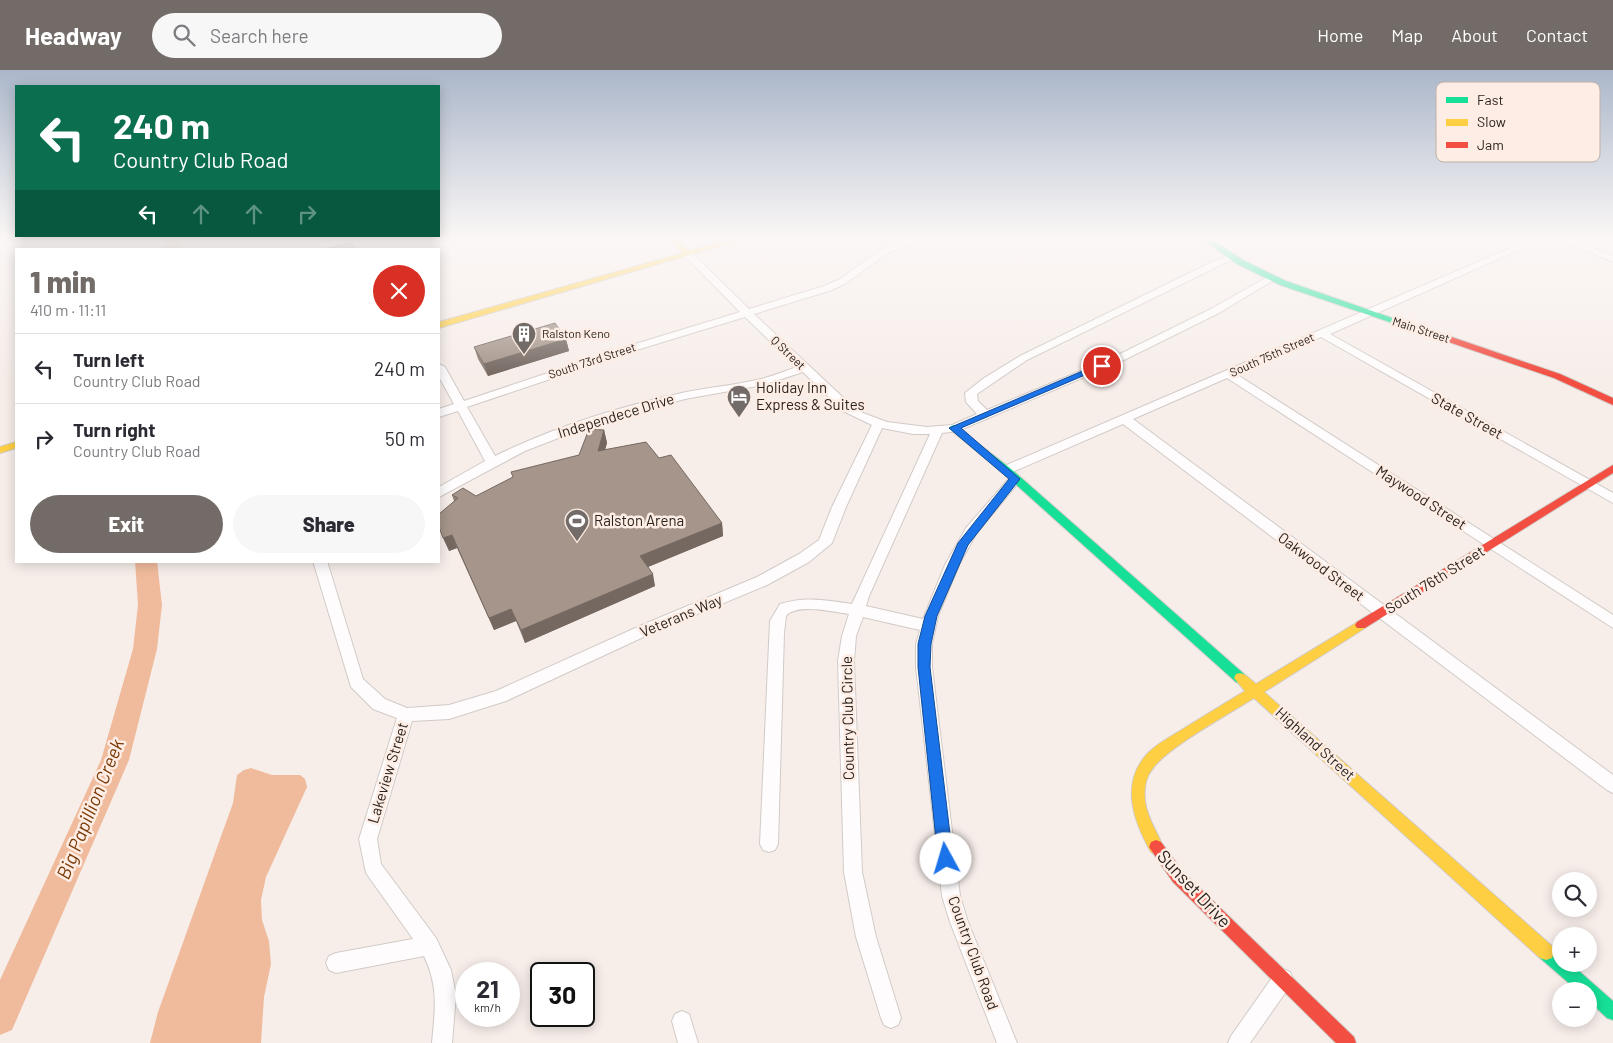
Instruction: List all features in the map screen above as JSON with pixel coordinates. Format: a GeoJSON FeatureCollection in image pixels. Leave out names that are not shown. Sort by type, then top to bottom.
{"type":"FeatureCollection","features":[{"type":"Feature","properties":{"kind":"street"},"geometry":{"type":"LineString","coordinates":[[440,315],[548,284]]}},
{"type":"Feature","properties":{"kind":"street"},"geometry":{"type":"LineString","coordinates":[[440,325],[564,284]]}},
{"type":"Feature","properties":{"kind":"street","name":"Q Street"},"geometry":{"type":"LineString","coordinates":[[718,284],[847,408],[863,418],[922,431],[954,428]]}},
{"type":"Feature","properties":{"kind":"street","name":"South 73rd Street"},"geometry":{"type":"LineString","coordinates":[[440,413],[636,347],[833,284]]}},
{"type":"Feature","properties":{"kind":"street"},"geometry":{"type":"LineString","coordinates":[[985,415],[972,402],[971,394],[1018,360],[1173,284]]}},
{"type":"Feature","properties":{"kind":"street"},"geometry":{"type":"LineString","coordinates":[[1011,475],[954,428],[1118,360],[1216,311],[1261,284]]}},
{"type":"Feature","properties":{"kind":"street","name":"Main Street"},"geometry":{"type":"LineString","coordinates":[[1290,284],[1557,376],[1613,402]]}},
{"type":"Feature","properties":{"kind":"street","name":"South 75th Street"},"geometry":{"type":"LineString","coordinates":[[1011,475],[1126,420],[1433,284]]}},
{"type":"Feature","properties":{"kind":"street"},"geometry":{"type":"LineString","coordinates":[[440,320],[482,308],[497,299]]}},
{"type":"Feature","properties":{"kind":"street","name":"State Street"},"geometry":{"type":"LineString","coordinates":[[1320,333],[1613,498]]}},
{"type":"Feature","properties":{"kind":"street","name":"Independece Drive"},"geometry":{"type":"LineString","coordinates":[[440,492],[492,462],[531,443],[630,410],[685,396],[763,382],[804,368]]}},
{"type":"Feature","properties":{"kind":"street"},"geometry":{"type":"LineString","coordinates":[[440,369],[492,462]]}},
{"type":"Feature","properties":{"kind":"street","name":"Maywood Street"},"geometry":{"type":"LineString","coordinates":[[1228,374],[1613,622]]}},
{"type":"Feature","properties":{"kind":"street","name":"Oakwood Street"},"geometry":{"type":"LineString","coordinates":[[1126,420],[1613,785]]}},
{"type":"Feature","properties":{"kind":"street","name":"Veterans Way"},"geometry":{"type":"LineString","coordinates":[[406,715],[449,712],[500,696],[647,629],[762,581],[804,558],[825,543],[839,507],[879,423]]}},
{"type":"Feature","properties":{"kind":"street","name":"Country Club Circle"},"geometry":{"type":"LineString","coordinates":[[891,1018],[866,937],[853,872],[846,661],[849,636],[876,561],[937,431]]}},
{"type":"Feature","properties":{"kind":"street"},"geometry":{"type":"LineString","coordinates":[[0,438],[15,433]]}},
{"type":"Feature","properties":{"kind":"street"},"geometry":{"type":"LineString","coordinates":[[0,450],[15,445]]}},
{"type":"Feature","properties":{"kind":"street","name":"South 76th Street"},"geometry":{"type":"LineString","coordinates":[[1256,692],[1613,468]]}},
{"type":"Feature","properties":{"kind":"street","name":"Country Club Road"},"geometry":{"type":"LineString","coordinates":[[1006,1043],[959,922],[951,896],[924,667],[924,644],[928,626],[952,565],[963,543],[1011,475]]}},
{"type":"Feature","properties":{"kind":"street","name":"Highland Street"},"geometry":{"type":"LineString","coordinates":[[1011,475],[1613,1012]]}},
{"type":"Feature","properties":{"kind":"street","name":"Lakeview Street"},"geometry":{"type":"LineString","coordinates":[[321,563],[356,682],[379,704],[406,715],[368,839],[372,867],[429,945]]}},
{"type":"Feature","properties":{"kind":"street"},"geometry":{"type":"LineString","coordinates":[[769,844],[776,649],[780,612],[792,604],[802,603],[857,611],[928,626]]}},
{"type":"Feature","properties":{"kind":"street","name":"Sunset Drive"},"geometry":{"type":"LineString","coordinates":[[1256,692],[1172,743],[1153,757],[1145,768],[1139,782],[1138,801],[1140,816],[1147,835],[1162,859],[1178,877],[1348,1043]]}},
{"type":"Feature","properties":{"kind":"street"},"geometry":{"type":"LineString","coordinates":[[336,963],[429,945],[441,970],[446,995],[442,1043]]}},
{"type":"Feature","properties":{"kind":"street"},"geometry":{"type":"LineString","coordinates":[[1238,1043],[1283,979]]}},
{"type":"Feature","properties":{"kind":"street"},"geometry":{"type":"LineString","coordinates":[[682,1021],[688,1043]]}},
{"type":"Feature","properties":{"kind":"shaded area"},"geometry":{"type":"Polygon","coordinates":[[[251,768],[272,775],[300,775],[305,779],[307,787],[266,877],[261,900],[262,920],[269,941],[271,964],[264,997],[261,1043],[150,1043],[158,1012],[233,803],[237,775],[251,768]]]}},
{"type":"Feature","properties":{"kind":"building"},"geometry":{"type":"Polygon","coordinates":[[[555,323],[566,339],[484,364],[474,347],[555,323]]]}},
{"type":"Feature","properties":{"kind":"building","name":"Ralston Arena"},"geometry":{"type":"Polygon","coordinates":[[[589,429],[604,430],[598,451],[646,442],[659,458],[671,455],[722,523],[640,556],[653,574],[521,630],[511,609],[489,618],[452,535],[443,538],[440,530],[440,513],[458,498],[452,495],[463,488],[476,496],[513,477],[511,472],[579,455],[589,429]]]}},
{"type":"Feature","properties":{"kind":"waterway","name":"Big Papillion Creek"},"geometry":{"type":"LineString","coordinates":[[0,1018],[115,760],[145,649],[150,605],[146,563]]}},
{"type":"Feature","properties":{"kind":"traffic: fast"},"geometry":{"type":"LineString","coordinates":[[1287,284],[1437,335]]}},
{"type":"Feature","properties":{"kind":"traffic: fast"},"geometry":{"type":"LineString","coordinates":[[954,428],[1006,470],[1240,678]]}},
{"type":"Feature","properties":{"kind":"traffic: fast"},"geometry":{"type":"LineString","coordinates":[[1546,952],[1613,1012]]}},
{"type":"Feature","properties":{"kind":"traffic: slow"},"geometry":{"type":"LineString","coordinates":[[440,325],[581,284]]}},
{"type":"Feature","properties":{"kind":"traffic: slow"},"geometry":{"type":"LineString","coordinates":[[0,450],[15,445]]}},
{"type":"Feature","properties":{"kind":"traffic: slow"},"geometry":{"type":"LineString","coordinates":[[1156,847],[1145,825],[1138,802],[1140,779],[1145,767],[1153,757],[1172,743],[1361,625]]}},
{"type":"Feature","properties":{"kind":"traffic: slow"},"geometry":{"type":"LineString","coordinates":[[1240,678],[1546,952]]}},
{"type":"Feature","properties":{"kind":"traffic: jam"},"geometry":{"type":"LineString","coordinates":[[1437,335],[1557,376],[1613,402]]}},
{"type":"Feature","properties":{"kind":"traffic: jam"},"geometry":{"type":"LineString","coordinates":[[1361,625],[1613,468]]}},
{"type":"Feature","properties":{"kind":"traffic: jam"},"geometry":{"type":"LineString","coordinates":[[1156,847],[1178,877],[1348,1043]]}},
{"type":"Feature","properties":{"kind":"place","name":"Ralston Keno"},"geometry":{"type":"Point","coordinates":[524,355]}},
{"type":"Feature","properties":{"kind":"place","name":"Holiday Inn Express & Suites"},"geometry":{"type":"Point","coordinates":[739,418]}},
{"type":"Feature","properties":{"kind":"place","name":"Ralston Arena"},"geometry":{"type":"Point","coordinates":[577,542]}},
{"type":"Feature","properties":{"kind":"route"},"geometry":{"type":"LineString","coordinates":[[946,859],[924,667],[924,644],[931,616],[963,543],[1015,479],[954,428],[1102,366]]}}]}
